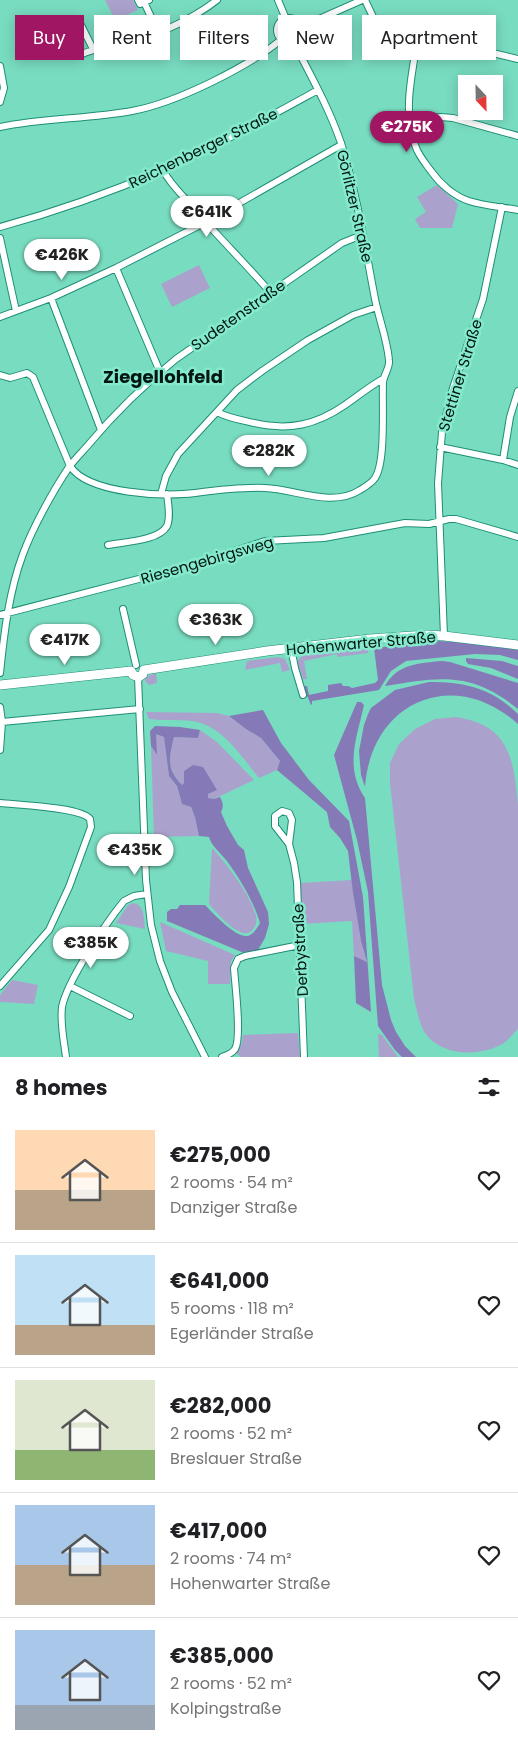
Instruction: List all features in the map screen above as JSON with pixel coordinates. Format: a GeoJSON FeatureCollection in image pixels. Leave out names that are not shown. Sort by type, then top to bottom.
{"type":"FeatureCollection","features":[{"type":"Feature","properties":{"kind":"street"},"geometry":{"type":"LineString","coordinates":[[170,26],[195,14],[217,0]]}},
{"type":"Feature","properties":{"kind":"street"},"geometry":{"type":"LineString","coordinates":[[278,0],[284,15]]}},
{"type":"Feature","properties":{"kind":"street"},"geometry":{"type":"LineString","coordinates":[[329,15],[363,0],[372,15]]}},
{"type":"Feature","properties":{"kind":"street"},"geometry":{"type":"LineString","coordinates":[[143,1],[150,15]]}},
{"type":"Feature","properties":{"kind":"street"},"geometry":{"type":"LineString","coordinates":[[0,127],[23,122],[124,113],[153,106],[227,74],[278,42]]}},
{"type":"Feature","properties":{"kind":"street"},"geometry":{"type":"LineString","coordinates":[[496,54],[518,59]]}},
{"type":"Feature","properties":{"kind":"street","name":"Görlitzer Straße"},"geometry":{"type":"LineString","coordinates":[[70,466],[79,476],[90,482],[136,492],[164,494],[188,494],[259,488],[338,497],[354,494],[374,480],[380,466],[384,378],[388,369],[389,359],[376,307],[354,195],[341,145],[318,90],[303,60]]}},
{"type":"Feature","properties":{"kind":"street"},"geometry":{"type":"LineString","coordinates":[[415,60],[410,94],[410,120],[415,145],[419,154],[435,176],[446,187],[469,201],[518,210]]}},
{"type":"Feature","properties":{"kind":"street"},"geometry":{"type":"LineString","coordinates":[[0,66],[4,83],[0,102]]}},
{"type":"Feature","properties":{"kind":"street","name":"Reichenberger Straße"},"geometry":{"type":"LineString","coordinates":[[0,227],[95,197],[162,170],[234,135],[318,90]]}},
{"type":"Feature","properties":{"kind":"street"},"geometry":{"type":"LineString","coordinates":[[410,120],[441,117],[454,118],[518,136]]}},
{"type":"Feature","properties":{"kind":"street"},"geometry":{"type":"LineString","coordinates":[[0,317],[51,298],[116,268],[206,222],[341,145]]}},
{"type":"Feature","properties":{"kind":"street"},"geometry":{"type":"LineString","coordinates":[[162,170],[206,222],[270,292]]}},
{"type":"Feature","properties":{"kind":"street","name":"Stettiner Straße"},"geometry":{"type":"LineString","coordinates":[[444,636],[438,483],[440,447],[445,417],[453,388],[483,299],[502,207]]}},
{"type":"Feature","properties":{"kind":"street","name":"Sudetenstraße"},"geometry":{"type":"LineString","coordinates":[[0,673],[8,613],[15,579],[33,531],[70,466],[101,430],[176,358],[342,243],[362,235]]}},
{"type":"Feature","properties":{"kind":"street"},"geometry":{"type":"LineString","coordinates":[[0,238],[16,311]]}},
{"type":"Feature","properties":{"kind":"street"},"geometry":{"type":"LineString","coordinates":[[116,268],[160,372]]}},
{"type":"Feature","properties":{"kind":"street"},"geometry":{"type":"LineString","coordinates":[[51,298],[101,430]]}},
{"type":"Feature","properties":{"kind":"street"},"geometry":{"type":"LineString","coordinates":[[108,545],[148,538],[163,530],[167,525],[168,519],[164,494],[166,476],[178,454],[237,390],[291,351],[353,315],[376,307]]}},
{"type":"Feature","properties":{"kind":"street"},"geometry":{"type":"LineString","coordinates":[[0,376],[10,378],[28,374],[33,377],[70,466]]}},
{"type":"Feature","properties":{"kind":"street"},"geometry":{"type":"LineString","coordinates":[[217,412],[239,420],[262,425],[277,427],[298,426],[334,412],[384,378]]}},
{"type":"Feature","properties":{"kind":"street"},"geometry":{"type":"LineString","coordinates":[[503,460],[510,417],[518,391]]}},
{"type":"Feature","properties":{"kind":"street"},"geometry":{"type":"LineString","coordinates":[[440,447],[518,465]]}},
{"type":"Feature","properties":{"kind":"street","name":"Riesengebirgsweg"},"geometry":{"type":"LineString","coordinates":[[0,615],[185,567],[264,541],[324,538],[406,523],[423,524],[456,519],[518,537]]}},
{"type":"Feature","properties":{"kind":"street"},"geometry":{"type":"LineString","coordinates":[[122,609],[137,671],[147,894],[153,932],[166,978],[205,1057]]}},
{"type":"Feature","properties":{"kind":"street","name":"Hohenwarter Straße"},"geometry":{"type":"LineString","coordinates":[[0,684],[137,671],[366,639],[427,635],[518,645]]}},
{"type":"Feature","properties":{"kind":"street"},"geometry":{"type":"LineString","coordinates":[[291,648],[303,695]]}},
{"type":"Feature","properties":{"kind":"street"},"geometry":{"type":"LineString","coordinates":[[0,707],[2,722],[0,750]]}},
{"type":"Feature","properties":{"kind":"street"},"geometry":{"type":"LineString","coordinates":[[2,722],[140,709]]}},
{"type":"Feature","properties":{"kind":"street"},"geometry":{"type":"LineString","coordinates":[[0,803],[50,808],[84,814],[89,817],[90,822],[90,830],[69,888],[49,930],[0,986]]}},
{"type":"Feature","properties":{"kind":"street","name":"Derbystraße"},"geometry":{"type":"LineString","coordinates":[[288,844],[292,818],[288,813],[282,811],[275,816],[275,824],[288,844],[296,876],[304,1057]]}},
{"type":"Feature","properties":{"kind":"street"},"geometry":{"type":"LineString","coordinates":[[66,1057],[62,1014],[64,1000],[70,986],[84,960],[124,901],[134,896],[147,894]]}},
{"type":"Feature","properties":{"kind":"street"},"geometry":{"type":"LineString","coordinates":[[222,1057],[232,1052],[237,1044],[234,968],[236,962],[245,956],[300,945]]}},
{"type":"Feature","properties":{"kind":"street"},"geometry":{"type":"LineString","coordinates":[[70,986],[130,1016]]}},
{"type":"Feature","properties":{"kind":"shaded area"},"geometry":{"type":"Polygon","coordinates":[[[105,0],[133,0],[138,10],[126,15],[112,15],[105,0]]]}},
{"type":"Feature","properties":{"kind":"shaded area"},"geometry":{"type":"Polygon","coordinates":[[[437,185],[458,204],[452,228],[420,228],[415,219],[426,212],[417,197],[437,185]]]}},
{"type":"Feature","properties":{"kind":"shaded area"},"geometry":{"type":"Polygon","coordinates":[[[199,265],[210,288],[172,307],[161,284],[199,265]]]}},
{"type":"Feature","properties":{"kind":"shaded area"},"geometry":{"type":"Polygon","coordinates":[[[439,641],[482,644],[518,650],[518,660],[500,655],[475,654],[406,661],[391,671],[379,690],[312,701],[311,705],[304,688],[305,686],[307,686],[309,695],[328,691],[328,685],[341,683],[343,686],[352,688],[375,683],[378,680],[374,648],[439,641]]]}},
{"type":"Feature","properties":{"kind":"shaded area"},"geometry":{"type":"Polygon","coordinates":[[[368,648],[368,653],[338,657],[337,654],[304,661],[307,679],[303,679],[297,662],[301,656],[368,648]]]}},
{"type":"Feature","properties":{"kind":"shaded area"},"geometry":{"type":"Polygon","coordinates":[[[278,657],[285,659],[290,670],[282,672],[280,663],[245,670],[247,661],[278,657]]]}},
{"type":"Feature","properties":{"kind":"shaded area"},"geometry":{"type":"Polygon","coordinates":[[[466,658],[502,661],[518,666],[518,679],[491,668],[468,664],[466,658]]]}},
{"type":"Feature","properties":{"kind":"shaded area"},"geometry":{"type":"Polygon","coordinates":[[[442,661],[518,683],[518,709],[485,688],[454,680],[422,680],[385,686],[402,669],[417,664],[442,661]]]}},
{"type":"Feature","properties":{"kind":"shaded area"},"geometry":{"type":"Polygon","coordinates":[[[156,673],[157,683],[149,685],[145,681],[146,677],[156,673]]]}},
{"type":"Feature","properties":{"kind":"shaded area"},"geometry":{"type":"Polygon","coordinates":[[[429,682],[455,683],[488,692],[518,714],[518,724],[493,707],[468,697],[443,696],[420,702],[399,714],[382,733],[371,757],[365,787],[361,775],[359,751],[364,725],[371,708],[395,690],[429,682]]]}},
{"type":"Feature","properties":{"kind":"shaded area"},"geometry":{"type":"Polygon","coordinates":[[[357,702],[361,702],[364,705],[354,752],[354,764],[355,775],[365,798],[382,985],[396,1032],[405,1046],[416,1057],[402,1057],[378,1026],[368,892],[357,840],[334,755],[357,702]]]}},
{"type":"Feature","properties":{"kind":"shaded area"},"geometry":{"type":"Polygon","coordinates":[[[263,710],[281,743],[309,780],[349,821],[363,897],[371,1012],[356,1003],[354,956],[367,962],[361,941],[348,851],[330,827],[327,812],[277,770],[280,761],[261,738],[229,716],[263,710]]]}},
{"type":"Feature","properties":{"kind":"shaded area"},"geometry":{"type":"Polygon","coordinates":[[[146,712],[217,713],[229,716],[261,738],[280,761],[277,770],[259,778],[238,751],[213,728],[192,721],[149,719],[146,712]]]}},
{"type":"Feature","properties":{"kind":"shaded area"},"geometry":{"type":"Polygon","coordinates":[[[457,717],[476,722],[488,728],[497,735],[504,745],[513,767],[518,805],[518,1029],[504,1043],[495,1048],[473,1052],[462,1052],[441,1047],[425,1033],[420,1021],[414,999],[390,783],[390,763],[399,744],[415,729],[435,719],[457,717]]]}},
{"type":"Feature","properties":{"kind":"shaded area"},"geometry":{"type":"Polygon","coordinates":[[[155,726],[200,730],[198,738],[174,737],[170,757],[171,768],[173,774],[182,785],[184,783],[184,771],[193,765],[203,767],[217,790],[208,794],[208,798],[220,797],[223,804],[221,812],[238,845],[244,850],[248,868],[268,912],[269,924],[265,938],[258,950],[244,953],[167,921],[167,912],[171,909],[177,909],[180,905],[205,905],[224,924],[241,935],[251,935],[260,923],[258,915],[236,874],[214,847],[209,837],[199,836],[191,807],[182,804],[177,786],[169,776],[164,737],[156,734],[157,755],[151,746],[150,731],[155,726]]]}},
{"type":"Feature","properties":{"kind":"shaded area"},"geometry":{"type":"Polygon","coordinates":[[[200,730],[217,742],[254,780],[214,799],[207,798],[208,794],[216,790],[184,783],[182,785],[173,774],[170,763],[174,737],[198,738],[200,730]]]}},
{"type":"Feature","properties":{"kind":"shaded area"},"geometry":{"type":"Polygon","coordinates":[[[156,734],[164,737],[169,776],[177,786],[182,804],[191,807],[199,836],[154,837],[151,746],[156,754],[156,734]]]}},
{"type":"Feature","properties":{"kind":"shaded area"},"geometry":{"type":"Polygon","coordinates":[[[212,848],[236,879],[252,905],[256,921],[255,926],[249,932],[244,933],[230,926],[209,904],[212,848]]]}},
{"type":"Feature","properties":{"kind":"shaded area"},"geometry":{"type":"Polygon","coordinates":[[[352,880],[361,941],[367,963],[354,956],[352,921],[302,924],[300,883],[352,880]]]}},
{"type":"Feature","properties":{"kind":"shaded area"},"geometry":{"type":"Polygon","coordinates":[[[133,903],[142,909],[145,929],[116,923],[128,905],[133,903]]]}},
{"type":"Feature","properties":{"kind":"shaded area"},"geometry":{"type":"Polygon","coordinates":[[[160,922],[235,955],[231,961],[230,984],[208,984],[208,961],[166,951],[160,922]]]}},
{"type":"Feature","properties":{"kind":"shaded area"},"geometry":{"type":"Polygon","coordinates":[[[12,980],[38,985],[34,1004],[0,1002],[0,995],[12,980]]]}},
{"type":"Feature","properties":{"kind":"shaded area"},"geometry":{"type":"Polygon","coordinates":[[[298,1033],[300,1057],[241,1057],[236,1053],[242,1043],[243,1035],[298,1033]]]}},
{"type":"Feature","properties":{"kind":"shaded area"},"geometry":{"type":"Polygon","coordinates":[[[378,1034],[382,1035],[398,1057],[379,1057],[378,1034]]]}},
{"type":"Feature","properties":{"kind":"district","name":"Ziegellohfeld"},"geometry":{"type":"Point","coordinates":[163,376]}}]}
